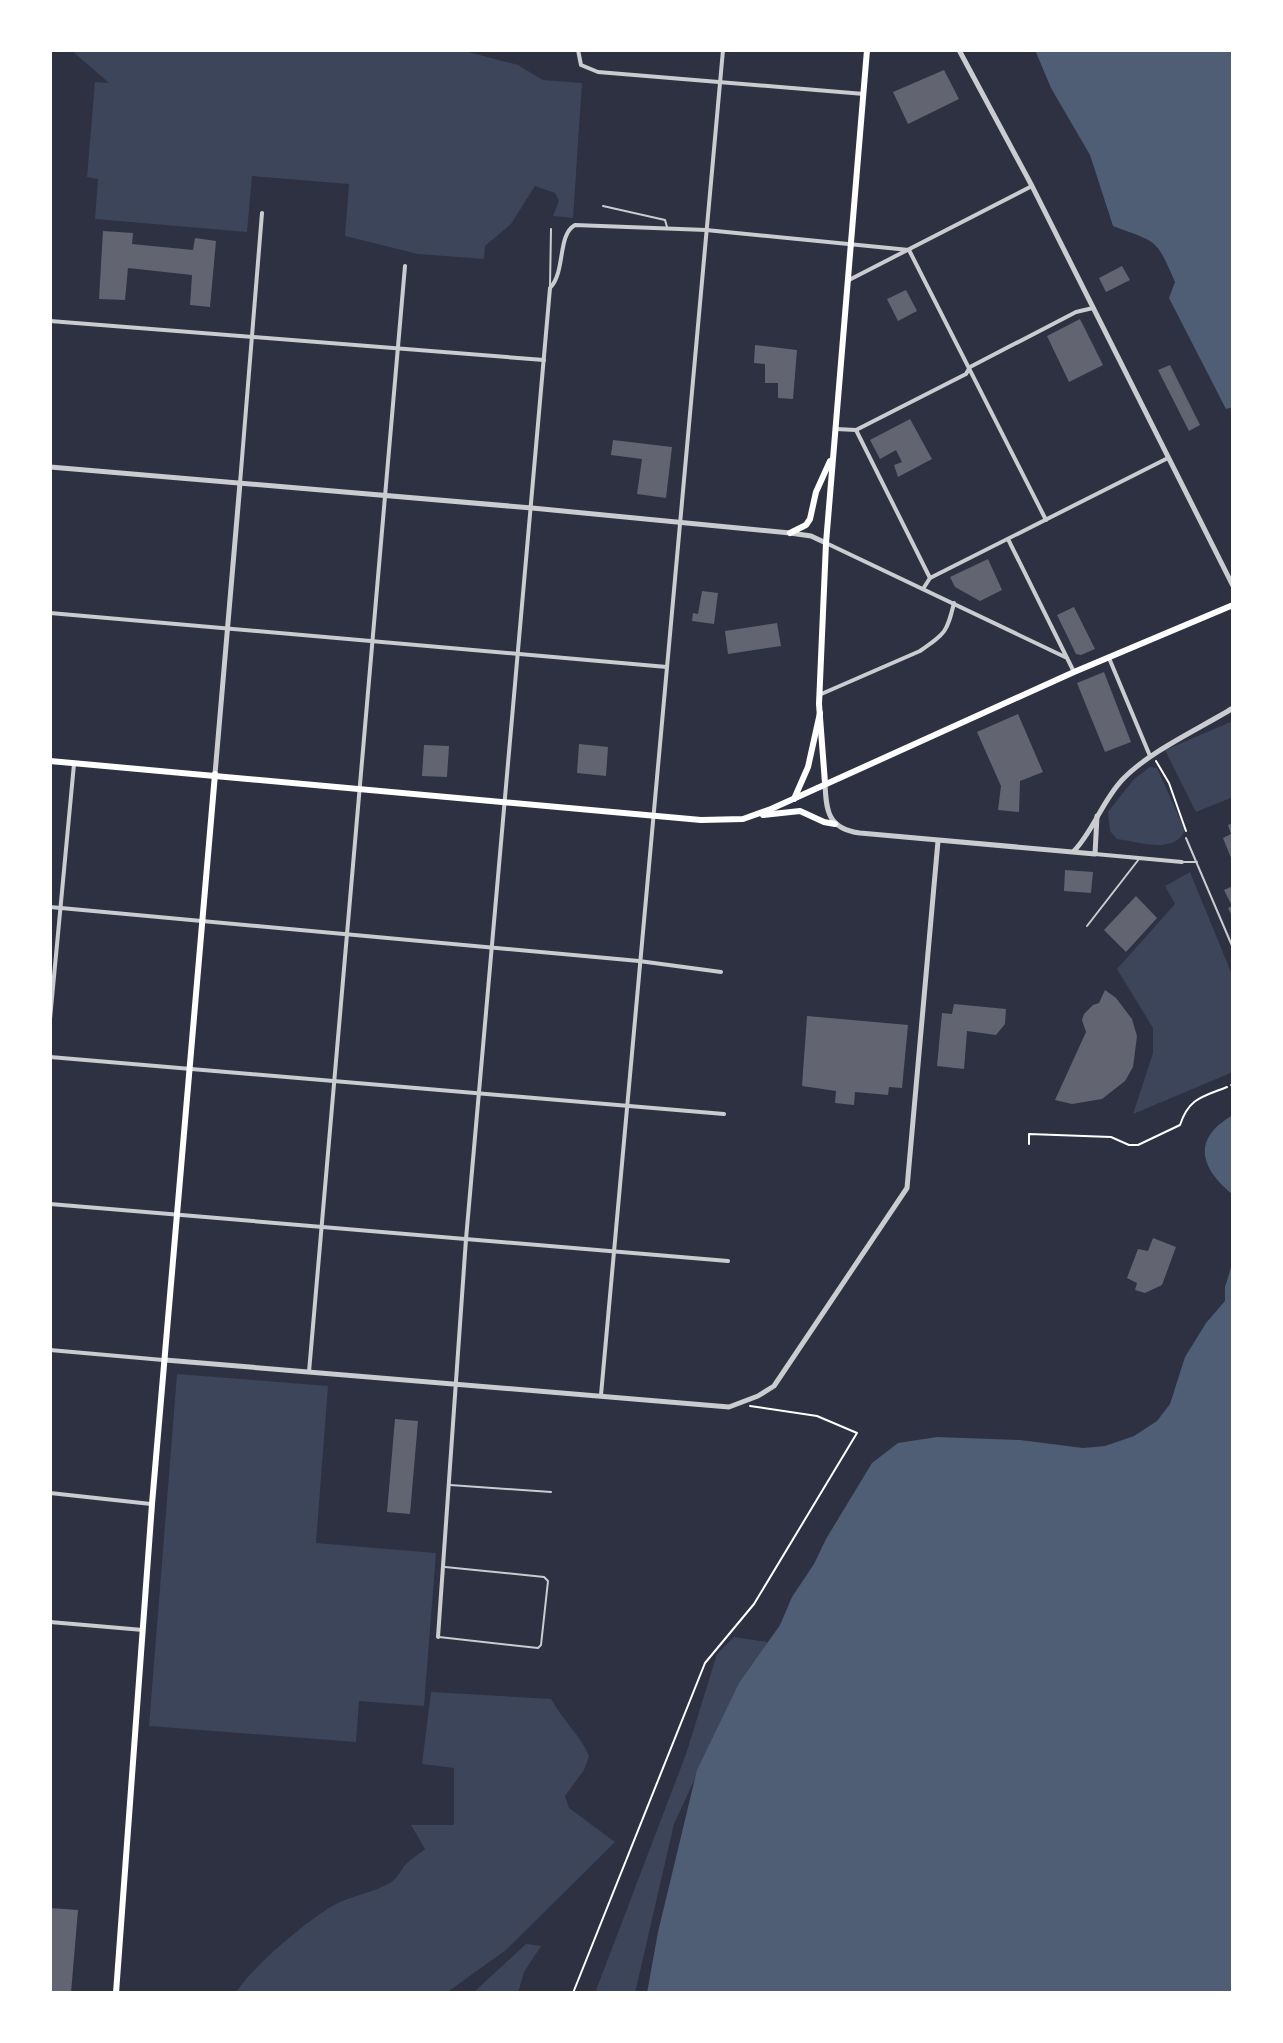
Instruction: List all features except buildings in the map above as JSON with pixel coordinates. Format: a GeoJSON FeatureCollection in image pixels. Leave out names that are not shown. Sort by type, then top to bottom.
{"type":"FeatureCollection","features":[{"type":"Feature","properties":{"kind":"main road"},"geometry":{"type":"LineString","coordinates":[[825,783],[819,695],[826,543],[867,50]]}},
{"type":"Feature","properties":{"kind":"main road"},"geometry":{"type":"LineString","coordinates":[[790,533],[806,525],[810,519],[816,492],[834,454]]}},
{"type":"Feature","properties":{"kind":"main road"},"geometry":{"type":"LineString","coordinates":[[756,816],[1074,672],[1233,605]]}},
{"type":"Feature","properties":{"kind":"main road"},"geometry":{"type":"LineString","coordinates":[[794,799],[808,767],[820,713]]}},
{"type":"Feature","properties":{"kind":"main road"},"geometry":{"type":"LineString","coordinates":[[50,761],[729,821],[800,811],[835,824]]}},
{"type":"Feature","properties":{"kind":"main road"},"geometry":{"type":"LineString","coordinates":[[116,1993],[152,1504],[215,774]]}},
{"type":"Feature","properties":{"kind":"street"},"geometry":{"type":"LineString","coordinates":[[578,50],[581,65],[598,72],[864,94]]}},
{"type":"Feature","properties":{"kind":"street"},"geometry":{"type":"LineString","coordinates":[[601,1398],[723,50]]}},
{"type":"Feature","properties":{"kind":"street"},"geometry":{"type":"LineString","coordinates":[[959,50],[1032,186],[1233,586]]}},
{"type":"Feature","properties":{"kind":"street"},"geometry":{"type":"LineString","coordinates":[[849,280],[1032,186]]}},
{"type":"Feature","properties":{"kind":"street"},"geometry":{"type":"LineString","coordinates":[[215,774],[262,213]]}},
{"type":"Feature","properties":{"kind":"street"},"geometry":{"type":"LineString","coordinates":[[438,1637],[466,1239],[550,288],[558,280],[567,233],[575,225],[668,228],[909,250]]}},
{"type":"Feature","properties":{"kind":"street"},"geometry":{"type":"LineString","coordinates":[[909,250],[1046,520]]}},
{"type":"Feature","properties":{"kind":"street"},"geometry":{"type":"LineString","coordinates":[[309,1372],[405,266]]}},
{"type":"Feature","properties":{"kind":"street"},"geometry":{"type":"LineString","coordinates":[[836,429],[856,430],[966,374],[970,367],[1076,312],[1093,308]]}},
{"type":"Feature","properties":{"kind":"street"},"geometry":{"type":"LineString","coordinates":[[50,321],[544,360]]}},
{"type":"Feature","properties":{"kind":"street"},"geometry":{"type":"LineString","coordinates":[[856,430],[930,578]]}},
{"type":"Feature","properties":{"kind":"street"},"geometry":{"type":"LineString","coordinates":[[923,589],[930,578],[1168,458]]}},
{"type":"Feature","properties":{"kind":"street"},"geometry":{"type":"LineString","coordinates":[[50,467],[532,508],[811,536],[1065,657]]}},
{"type":"Feature","properties":{"kind":"street"},"geometry":{"type":"LineString","coordinates":[[1008,539],[1074,672]]}},
{"type":"Feature","properties":{"kind":"street"},"geometry":{"type":"LineString","coordinates":[[819,695],[920,651],[946,632],[953,616],[954,603]]}},
{"type":"Feature","properties":{"kind":"street"},"geometry":{"type":"LineString","coordinates":[[50,613],[667,667]]}},
{"type":"Feature","properties":{"kind":"street"},"geometry":{"type":"LineString","coordinates":[[1109,658],[1151,758]]}},
{"type":"Feature","properties":{"kind":"street"},"geometry":{"type":"LineString","coordinates":[[1073,852],[1086,839],[1097,816],[1124,778],[1233,708]]}},
{"type":"Feature","properties":{"kind":"street"},"geometry":{"type":"LineString","coordinates":[[50,1019],[74,764]]}},
{"type":"Feature","properties":{"kind":"street"},"geometry":{"type":"LineString","coordinates":[[825,783],[826,802],[835,824],[848,832],[1182,862]]}},
{"type":"Feature","properties":{"kind":"street"},"geometry":{"type":"LineString","coordinates":[[1095,854],[1097,816]]}},
{"type":"Feature","properties":{"kind":"street"},"geometry":{"type":"LineString","coordinates":[[50,1350],[729,1407],[774,1386],[907,1188],[938,841]]}},
{"type":"Feature","properties":{"kind":"street"},"geometry":{"type":"LineString","coordinates":[[50,907],[639,961],[721,972]]}},
{"type":"Feature","properties":{"kind":"street"},"geometry":{"type":"LineString","coordinates":[[50,1057],[724,1114]]}},
{"type":"Feature","properties":{"kind":"street"},"geometry":{"type":"LineString","coordinates":[[50,1204],[728,1261]]}},
{"type":"Feature","properties":{"kind":"street"},"geometry":{"type":"LineString","coordinates":[[50,1493],[152,1504]]}},
{"type":"Feature","properties":{"kind":"street"},"geometry":{"type":"LineString","coordinates":[[50,1622],[143,1630]]}},
{"type":"Feature","properties":{"kind":"lane"},"geometry":{"type":"LineString","coordinates":[[603,206],[665,220],[668,228]]}},
{"type":"Feature","properties":{"kind":"lane"},"geometry":{"type":"LineString","coordinates":[[550,288],[551,229]]}},
{"type":"Feature","properties":{"kind":"lane"},"geometry":{"type":"LineString","coordinates":[[1186,838],[1233,948]]}},
{"type":"Feature","properties":{"kind":"lane"},"geometry":{"type":"LineString","coordinates":[[1087,926],[1139,858]]}},
{"type":"Feature","properties":{"kind":"lane"},"geometry":{"type":"LineString","coordinates":[[1182,862],[1197,862]]}},
{"type":"Feature","properties":{"kind":"lane"},"geometry":{"type":"LineString","coordinates":[[449,1485],[551,1492]]}},
{"type":"Feature","properties":{"kind":"lane"},"geometry":{"type":"LineString","coordinates":[[438,1637],[538,1648],[541,1645],[548,1581],[544,1577],[444,1567]]}},
{"type":"Feature","properties":{"kind":"path"},"geometry":{"type":"LineString","coordinates":[[1151,758],[1159,763],[1169,783],[1187,828],[1186,838]]}},
{"type":"Feature","properties":{"kind":"path"},"geometry":{"type":"LineString","coordinates":[[1029,1144],[1029,1134],[1111,1137],[1129,1145],[1138,1145],[1180,1125],[1188,1106],[1196,1099],[1232,1085]]}},
{"type":"Feature","properties":{"kind":"path"},"geometry":{"type":"LineString","coordinates":[[573,1993],[705,1663],[754,1604],[857,1433],[817,1416],[753,1407],[743,1402]]}},
{"type":"Feature","properties":{"kind":"shaded area"},"geometry":{"type":"Polygon","coordinates":[[[71,50],[461,50],[518,65],[543,80],[582,83],[573,218],[553,216],[559,201],[555,193],[535,186],[511,224],[485,246],[484,259],[418,254],[345,236],[349,184],[252,176],[247,232],[95,219],[98,179],[87,177],[95,82],[109,83],[71,50]]]}},
{"type":"Feature","properties":{"kind":"shaded area"},"geometry":{"type":"Polygon","coordinates":[[[1035,50],[1233,50],[1233,407],[1226,409],[1169,298],[1175,282],[1159,249],[1147,240],[1113,226],[1090,155],[1051,88],[1035,50]]]}},
{"type":"Feature","properties":{"kind":"shaded area"},"geometry":{"type":"Polygon","coordinates":[[[1233,721],[1233,797],[1196,812],[1165,750],[1233,721]]]}},
{"type":"Feature","properties":{"kind":"shaded area"},"geometry":{"type":"Polygon","coordinates":[[[1150,767],[1157,768],[1185,830],[1180,838],[1164,845],[1117,839],[1110,831],[1108,812],[1134,779],[1150,767]]]}},
{"type":"Feature","properties":{"kind":"shaded area"},"geometry":{"type":"Polygon","coordinates":[[[1190,872],[1233,977],[1233,1072],[1133,1114],[1153,1053],[1153,1028],[1117,969],[1175,904],[1165,886],[1190,872]]]}},
{"type":"Feature","properties":{"kind":"shaded area"},"geometry":{"type":"Polygon","coordinates":[[[1233,1115],[1233,1195],[1213,1174],[1205,1154],[1211,1134],[1233,1115]]]}},
{"type":"Feature","properties":{"kind":"shaded area"},"geometry":{"type":"Polygon","coordinates":[[[1233,1261],[1233,1993],[647,1993],[658,1932],[697,1770],[739,1683],[780,1625],[792,1597],[872,1463],[898,1443],[937,1437],[1020,1440],[1083,1448],[1105,1446],[1134,1436],[1157,1421],[1170,1404],[1185,1357],[1206,1323],[1225,1301],[1225,1287],[1233,1261]]]}},
{"type":"Feature","properties":{"kind":"shaded area"},"geometry":{"type":"Polygon","coordinates":[[[177,1374],[328,1386],[316,1543],[436,1553],[424,1706],[359,1701],[356,1742],[149,1726],[177,1374]]]}},
{"type":"Feature","properties":{"kind":"shaded area"},"geometry":{"type":"Polygon","coordinates":[[[734,1637],[768,1642],[736,1690],[674,1824],[635,1993],[595,1993],[686,1754],[717,1654],[734,1637]]]}},
{"type":"Feature","properties":{"kind":"shaded area"},"geometry":{"type":"Polygon","coordinates":[[[431,1692],[551,1699],[589,1756],[584,1770],[565,1796],[569,1808],[615,1842],[506,1950],[446,1993],[236,1993],[266,1958],[321,1913],[395,1879],[406,1864],[425,1849],[411,1825],[454,1825],[454,1768],[422,1764],[431,1692]]]}},
{"type":"Feature","properties":{"kind":"shaded area"},"geometry":{"type":"Polygon","coordinates":[[[526,1944],[541,1946],[524,1972],[518,1993],[473,1993],[526,1944]]]}}]}
